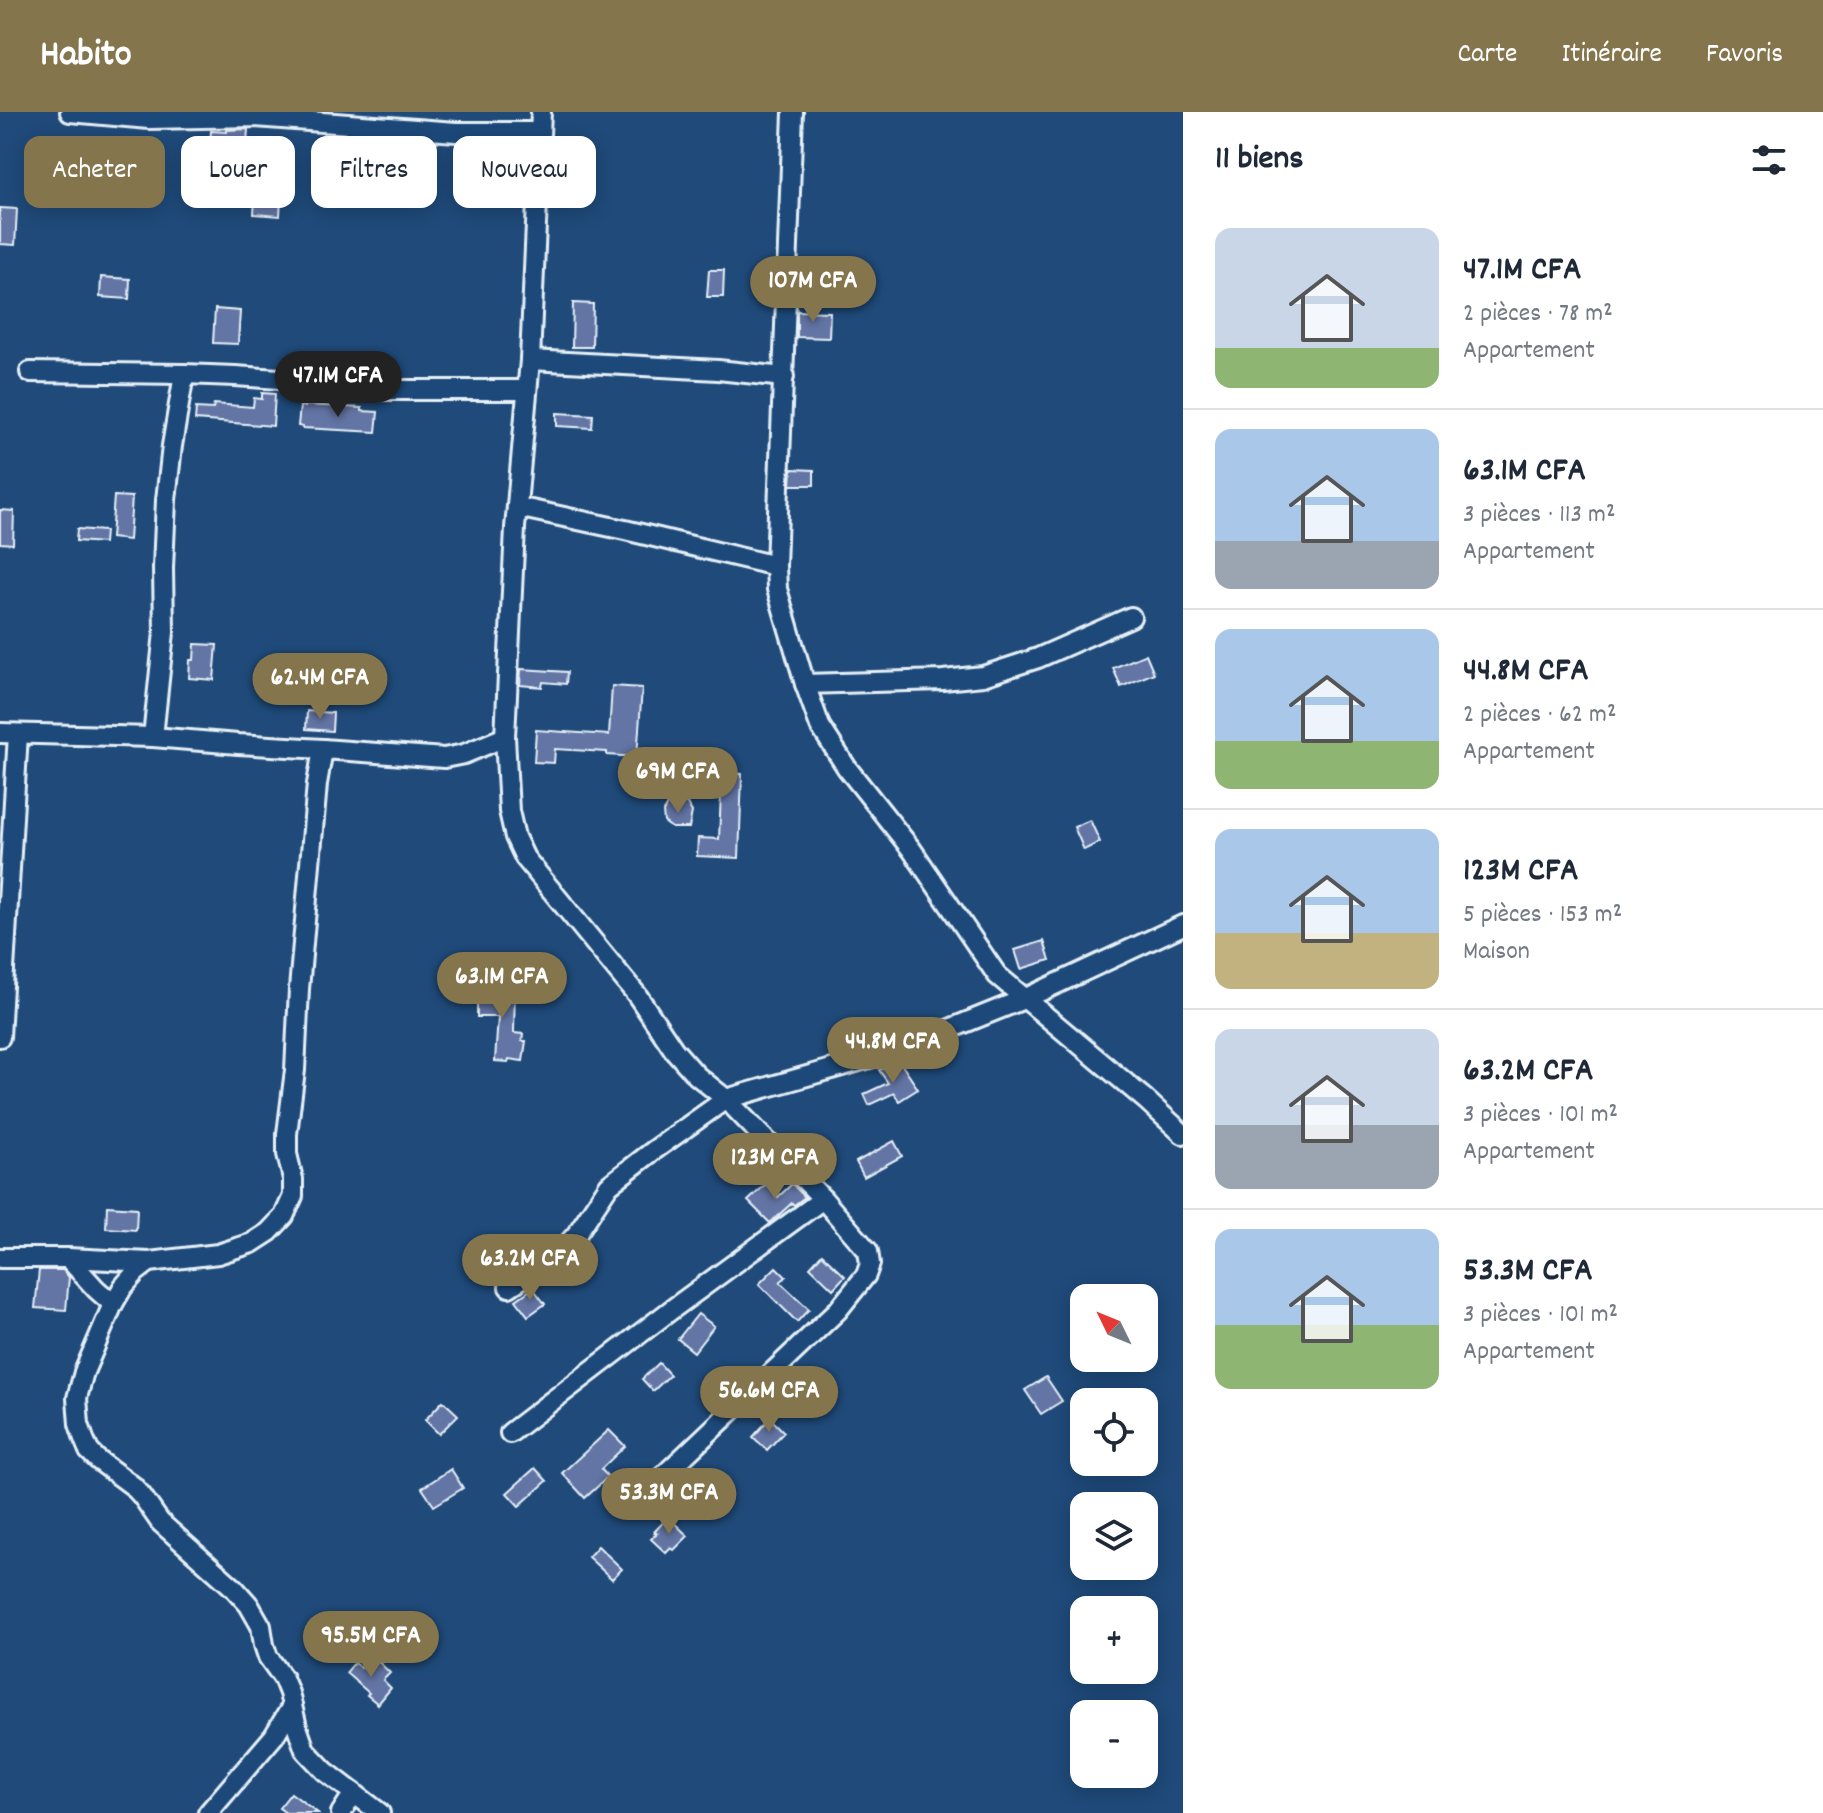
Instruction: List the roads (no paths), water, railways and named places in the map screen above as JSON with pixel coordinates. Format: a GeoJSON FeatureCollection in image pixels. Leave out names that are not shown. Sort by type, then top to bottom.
{"type":"FeatureCollection","features":[{"type":"Feature","properties":{"kind":"street"},"geometry":{"type":"LineString","coordinates":[[70,112],[149,119],[255,117],[456,132],[540,132]]}},
{"type":"Feature","properties":{"kind":"street"},"geometry":{"type":"LineString","coordinates":[[541,112],[530,360],[517,507],[505,737],[509,811],[515,837],[525,858],[637,995],[674,1050],[823,1199],[868,1251],[870,1264],[866,1275],[838,1310],[642,1496]]}},
{"type":"Feature","properties":{"kind":"street"},"geometry":{"type":"LineString","coordinates":[[793,112],[785,272],[777,589],[820,726],[840,758],[912,850],[997,975],[1183,1134]]}},
{"type":"Feature","properties":{"kind":"street"},"geometry":{"type":"LineString","coordinates":[[530,360],[718,370],[784,377]]}},
{"type":"Feature","properties":{"kind":"street"},"geometry":{"type":"LineString","coordinates":[[30,372],[184,374],[295,380],[356,389],[527,390]]}},
{"type":"Feature","properties":{"kind":"street"},"geometry":{"type":"LineString","coordinates":[[153,737],[164,632],[166,500],[184,374]]}},
{"type":"Feature","properties":{"kind":"street"},"geometry":{"type":"LineString","coordinates":[[517,507],[776,566]]}},
{"type":"Feature","properties":{"kind":"street"},"geometry":{"type":"LineString","coordinates":[[805,684],[983,676],[1038,658],[1131,617]]}},
{"type":"Feature","properties":{"kind":"street"},"geometry":{"type":"LineString","coordinates":[[0,1037],[9,733],[153,737],[444,758],[464,754],[505,737]]}},
{"type":"Feature","properties":{"kind":"street"},"geometry":{"type":"LineString","coordinates":[[0,1258],[149,1262],[218,1254],[252,1243],[269,1232],[284,1216],[293,1196],[287,1134],[295,1070],[317,784],[323,749]]}},
{"type":"Feature","properties":{"kind":"street"},"geometry":{"type":"LineString","coordinates":[[509,1287],[561,1252],[609,1185],[726,1099],[895,1051],[1024,999],[1183,925]]}},
{"type":"Feature","properties":{"kind":"street"},"geometry":{"type":"LineString","coordinates":[[510,1433],[823,1199]]}},
{"type":"Feature","properties":{"kind":"street"},"geometry":{"type":"LineString","coordinates":[[68,1258],[113,1304]]}},
{"type":"Feature","properties":{"kind":"street"},"geometry":{"type":"LineString","coordinates":[[149,1262],[123,1287],[113,1304],[79,1386],[79,1424],[89,1451],[133,1486],[160,1522],[249,1605],[261,1626],[268,1657],[283,1678],[305,1750],[325,1771],[380,1813]]}},
{"type":"Feature","properties":{"kind":"street"},"geometry":{"type":"LineString","coordinates":[[208,1813],[274,1736],[292,1706]]}},
{"type":"Feature","properties":{"kind":"street"},"geometry":{"type":"LineString","coordinates":[[341,1813],[354,1793]]}}]}
